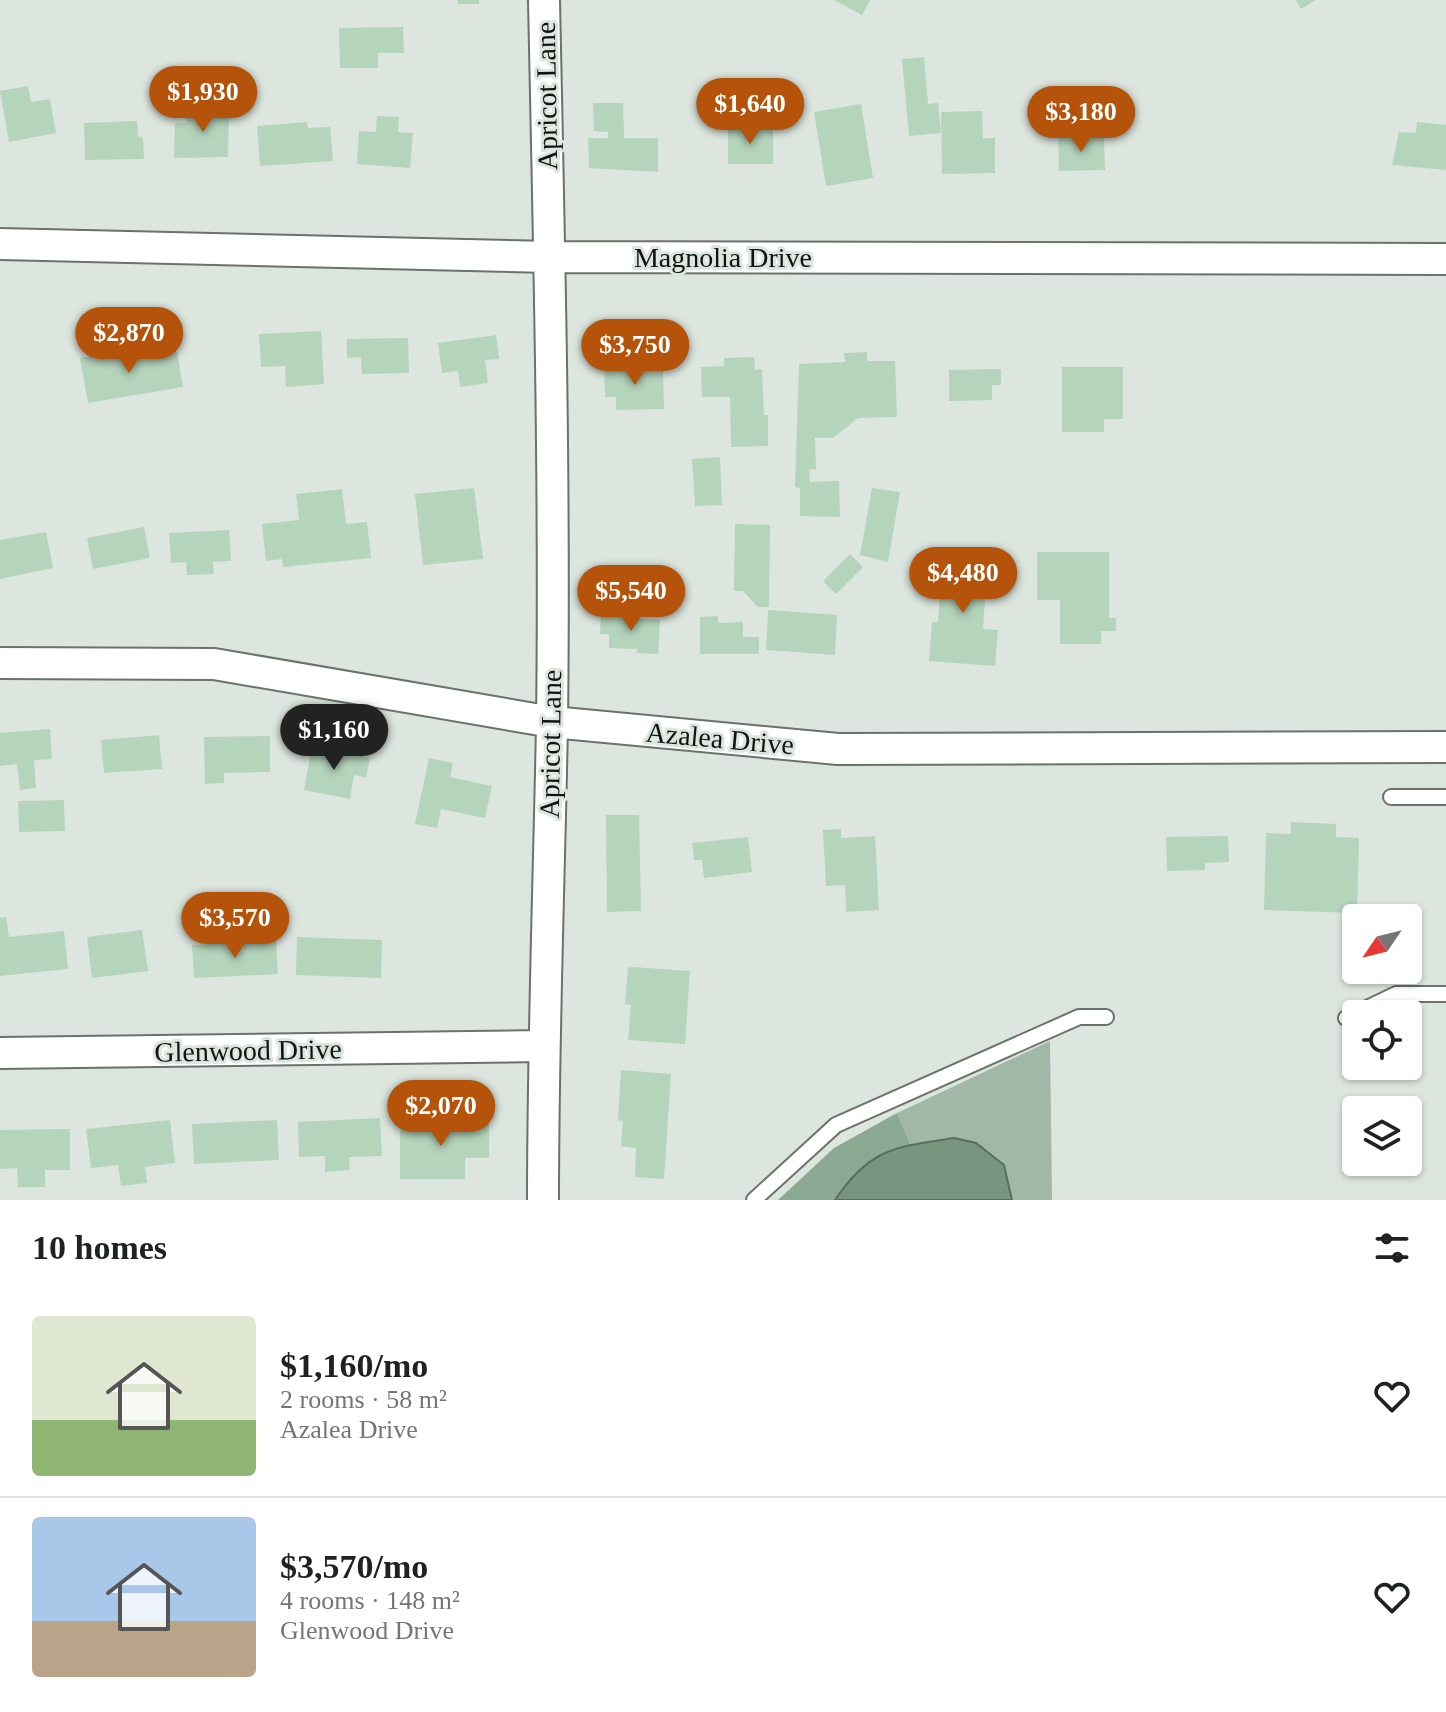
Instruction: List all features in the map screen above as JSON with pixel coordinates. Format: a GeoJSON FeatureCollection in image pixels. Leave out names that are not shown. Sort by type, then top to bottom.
{"type":"FeatureCollection","features":[{"type":"Feature","properties":{"kind":"street","name":"Apricot Lane"},"geometry":{"type":"LineString","coordinates":[[543,1200],[543,1046],[552,722],[544,0]]}},
{"type":"Feature","properties":{"kind":"street","name":"Magnolia Drive"},"geometry":{"type":"LineString","coordinates":[[0,244],[549,257],[1446,259]]}},
{"type":"Feature","properties":{"kind":"street","name":"Azalea Drive"},"geometry":{"type":"LineString","coordinates":[[0,663],[214,664],[552,722],[838,749],[1446,747]]}},
{"type":"Feature","properties":{"kind":"street","name":"Glenwood Drive"},"geometry":{"type":"LineString","coordinates":[[0,1053],[543,1046]]}},
{"type":"Feature","properties":{"kind":"lane"},"geometry":{"type":"LineString","coordinates":[[1391,797],[1446,797]]}},
{"type":"Feature","properties":{"kind":"lane"},"geometry":{"type":"LineString","coordinates":[[1384,1000],[1396,994],[1446,994]]}},
{"type":"Feature","properties":{"kind":"lane"},"geometry":{"type":"LineString","coordinates":[[754,1200],[836,1125],[1079,1017],[1106,1017]]}},
{"type":"Feature","properties":{"kind":"shaded area"},"geometry":{"type":"Polygon","coordinates":[[[1050,1041],[1052,1200],[1012,1200],[1004,1165],[954,1138],[911,1146],[897,1113],[1050,1041]]]}},
{"type":"Feature","properties":{"kind":"shaded area"},"geometry":{"type":"Polygon","coordinates":[[[897,1113],[911,1146],[886,1154],[867,1165],[835,1200],[778,1200],[834,1148],[897,1113]]]}},
{"type":"Feature","properties":{"kind":"shaded area"},"geometry":{"type":"Polygon","coordinates":[[[954,1138],[976,1143],[1004,1165],[1012,1200],[835,1200],[872,1160],[900,1148],[954,1138]]]}},
{"type":"Feature","properties":{"kind":"building"},"geometry":{"type":"Polygon","coordinates":[[[458,0],[479,0],[479,4],[458,4],[458,0]]]}},
{"type":"Feature","properties":{"kind":"building"},"geometry":{"type":"Polygon","coordinates":[[[834,0],[870,0],[862,15],[834,0]]]}},
{"type":"Feature","properties":{"kind":"building"},"geometry":{"type":"Polygon","coordinates":[[[1296,0],[1316,0],[1301,9],[1296,0]]]}},
{"type":"Feature","properties":{"kind":"building"},"geometry":{"type":"Polygon","coordinates":[[[403,27],[404,53],[378,53],[378,68],[340,68],[339,28],[403,27]]]}},
{"type":"Feature","properties":{"kind":"building"},"geometry":{"type":"Polygon","coordinates":[[[924,57],[928,104],[938,103],[941,133],[909,136],[902,59],[924,57]]]}},
{"type":"Feature","properties":{"kind":"building"},"geometry":{"type":"Polygon","coordinates":[[[28,86],[31,102],[50,99],[56,133],[9,142],[0,91],[28,86]]]}},
{"type":"Feature","properties":{"kind":"building"},"geometry":{"type":"Polygon","coordinates":[[[593,103],[623,103],[624,138],[658,138],[658,172],[589,168],[588,138],[608,138],[608,132],[594,131],[593,103]]]}},
{"type":"Feature","properties":{"kind":"building"},"geometry":{"type":"Polygon","coordinates":[[[861,104],[873,178],[826,186],[814,112],[861,104]]]}},
{"type":"Feature","properties":{"kind":"building"},"geometry":{"type":"Polygon","coordinates":[[[186,107],[229,108],[228,157],[174,158],[175,123],[186,123],[186,107]]]}},
{"type":"Feature","properties":{"kind":"building"},"geometry":{"type":"Polygon","coordinates":[[[982,111],[983,138],[995,138],[995,173],[942,174],[941,112],[982,111]]]}},
{"type":"Feature","properties":{"kind":"building"},"geometry":{"type":"Polygon","coordinates":[[[377,116],[399,117],[398,132],[413,133],[410,168],[357,164],[359,131],[376,132],[377,116]]]}},
{"type":"Feature","properties":{"kind":"building"},"geometry":{"type":"Polygon","coordinates":[[[137,121],[138,136],[143,138],[144,159],[85,160],[84,123],[137,121]]]}},
{"type":"Feature","properties":{"kind":"building"},"geometry":{"type":"Polygon","coordinates":[[[307,122],[308,128],[330,127],[333,161],[260,166],[257,126],[307,122]]]}},
{"type":"Feature","properties":{"kind":"building"},"geometry":{"type":"Polygon","coordinates":[[[1417,122],[1446,125],[1446,170],[1392,165],[1399,132],[1416,133],[1417,122]]]}},
{"type":"Feature","properties":{"kind":"building"},"geometry":{"type":"Polygon","coordinates":[[[728,129],[773,129],[773,164],[728,164],[728,129]]]}},
{"type":"Feature","properties":{"kind":"building"},"geometry":{"type":"Polygon","coordinates":[[[1058,137],[1104,137],[1105,170],[1059,171],[1058,137]]]}},
{"type":"Feature","properties":{"kind":"building"},"geometry":{"type":"Polygon","coordinates":[[[321,331],[324,384],[286,387],[285,366],[261,367],[259,334],[321,331]]]}},
{"type":"Feature","properties":{"kind":"building"},"geometry":{"type":"Polygon","coordinates":[[[496,335],[499,359],[485,360],[488,383],[460,387],[458,371],[442,373],[438,343],[496,335]]]}},
{"type":"Feature","properties":{"kind":"building"},"geometry":{"type":"Polygon","coordinates":[[[408,338],[409,373],[362,374],[361,357],[347,358],[347,339],[408,338]]]}},
{"type":"Feature","properties":{"kind":"building"},"geometry":{"type":"Polygon","coordinates":[[[121,351],[123,361],[177,352],[183,387],[88,403],[80,358],[121,351]]]}},
{"type":"Feature","properties":{"kind":"building"},"geometry":{"type":"Polygon","coordinates":[[[867,352],[867,361],[895,361],[897,417],[858,418],[833,438],[815,438],[816,470],[810,469],[809,482],[839,481],[840,517],[800,516],[800,488],[795,487],[799,364],[845,362],[844,353],[867,352]]]}},
{"type":"Feature","properties":{"kind":"building"},"geometry":{"type":"Polygon","coordinates":[[[754,357],[755,370],[762,369],[764,415],[768,415],[768,446],[731,447],[730,397],[702,397],[701,367],[724,366],[724,358],[754,357]]]}},
{"type":"Feature","properties":{"kind":"building"},"geometry":{"type":"Polygon","coordinates":[[[659,365],[659,371],[663,371],[664,409],[616,410],[616,397],[605,397],[604,367],[659,365]]]}},
{"type":"Feature","properties":{"kind":"building"},"geometry":{"type":"Polygon","coordinates":[[[1062,367],[1123,367],[1123,419],[1104,419],[1104,432],[1062,432],[1062,367]]]}},
{"type":"Feature","properties":{"kind":"building"},"geometry":{"type":"Polygon","coordinates":[[[1001,369],[1001,385],[992,385],[992,400],[949,401],[949,370],[1001,369]]]}},
{"type":"Feature","properties":{"kind":"building"},"geometry":{"type":"Polygon","coordinates":[[[720,457],[722,505],[695,506],[692,459],[720,457]]]}},
{"type":"Feature","properties":{"kind":"building"},"geometry":{"type":"Polygon","coordinates":[[[474,488],[483,559],[423,565],[415,494],[474,488]]]}},
{"type":"Feature","properties":{"kind":"building"},"geometry":{"type":"Polygon","coordinates":[[[872,488],[900,492],[888,562],[860,555],[872,488]]]}},
{"type":"Feature","properties":{"kind":"building"},"geometry":{"type":"Polygon","coordinates":[[[342,489],[346,524],[367,522],[371,558],[283,567],[282,559],[266,561],[262,524],[299,520],[296,494],[342,489]]]}},
{"type":"Feature","properties":{"kind":"building"},"geometry":{"type":"Polygon","coordinates":[[[735,524],[770,525],[769,607],[758,607],[743,591],[734,591],[735,524]]]}},
{"type":"Feature","properties":{"kind":"building"},"geometry":{"type":"Polygon","coordinates":[[[144,527],[150,558],[93,569],[87,538],[144,527]]]}},
{"type":"Feature","properties":{"kind":"building"},"geometry":{"type":"Polygon","coordinates":[[[229,530],[231,561],[213,562],[214,574],[187,575],[186,562],[171,563],[169,533],[229,530]]]}},
{"type":"Feature","properties":{"kind":"building"},"geometry":{"type":"Polygon","coordinates":[[[46,532],[53,568],[0,579],[0,540],[46,532]]]}},
{"type":"Feature","properties":{"kind":"building"},"geometry":{"type":"Polygon","coordinates":[[[1037,552],[1109,552],[1109,618],[1116,618],[1116,631],[1101,631],[1101,644],[1060,644],[1060,600],[1037,600],[1037,552]]]}},
{"type":"Feature","properties":{"kind":"building"},"geometry":{"type":"Polygon","coordinates":[[[850,554],[863,567],[836,594],[823,581],[850,554]]]}},
{"type":"Feature","properties":{"kind":"building"},"geometry":{"type":"Polygon","coordinates":[[[943,555],[988,558],[983,629],[998,630],[995,666],[929,661],[932,622],[938,622],[943,555]]]}},
{"type":"Feature","properties":{"kind":"building"},"geometry":{"type":"Polygon","coordinates":[[[768,610],[837,615],[835,655],[766,650],[768,610]]]}},
{"type":"Feature","properties":{"kind":"building"},"geometry":{"type":"Polygon","coordinates":[[[601,613],[660,620],[658,654],[637,653],[637,649],[609,648],[609,634],[600,634],[601,613]]]}},
{"type":"Feature","properties":{"kind":"building"},"geometry":{"type":"Polygon","coordinates":[[[718,616],[718,623],[743,622],[743,637],[759,637],[759,654],[700,654],[700,617],[718,616]]]}},
{"type":"Feature","properties":{"kind":"building"},"geometry":{"type":"Polygon","coordinates":[[[50,729],[52,759],[34,760],[36,788],[20,790],[17,764],[0,766],[0,733],[50,729]]]}},
{"type":"Feature","properties":{"kind":"building"},"geometry":{"type":"Polygon","coordinates":[[[159,735],[162,769],[104,773],[101,740],[159,735]]]}},
{"type":"Feature","properties":{"kind":"building"},"geometry":{"type":"Polygon","coordinates":[[[270,736],[270,772],[224,773],[224,783],[205,784],[204,737],[270,736]]]}},
{"type":"Feature","properties":{"kind":"building"},"geometry":{"type":"Polygon","coordinates":[[[312,747],[370,758],[366,778],[354,775],[350,799],[304,790],[312,747]]]}},
{"type":"Feature","properties":{"kind":"building"},"geometry":{"type":"Polygon","coordinates":[[[429,758],[453,763],[450,777],[492,786],[485,818],[441,809],[437,828],[415,824],[429,758]]]}},
{"type":"Feature","properties":{"kind":"building"},"geometry":{"type":"Polygon","coordinates":[[[64,800],[65,831],[19,832],[18,801],[64,800]]]}},
{"type":"Feature","properties":{"kind":"building"},"geometry":{"type":"Polygon","coordinates":[[[606,815],[639,815],[641,911],[607,912],[606,815]]]}},
{"type":"Feature","properties":{"kind":"building"},"geometry":{"type":"Polygon","coordinates":[[[1291,822],[1336,824],[1336,837],[1359,838],[1357,904],[1342,904],[1342,913],[1264,910],[1266,833],[1291,834],[1291,822]]]}},
{"type":"Feature","properties":{"kind":"building"},"geometry":{"type":"Polygon","coordinates":[[[841,829],[841,838],[875,836],[879,910],[846,912],[845,885],[826,886],[823,830],[841,829]]]}},
{"type":"Feature","properties":{"kind":"building"},"geometry":{"type":"Polygon","coordinates":[[[1228,836],[1229,862],[1205,863],[1205,870],[1167,871],[1166,837],[1228,836]]]}},
{"type":"Feature","properties":{"kind":"building"},"geometry":{"type":"Polygon","coordinates":[[[748,837],[752,872],[704,878],[702,860],[694,860],[692,843],[748,837]]]}},
{"type":"Feature","properties":{"kind":"building"},"geometry":{"type":"Polygon","coordinates":[[[6,917],[9,937],[64,931],[68,969],[0,976],[0,918],[6,917]]]}},
{"type":"Feature","properties":{"kind":"building"},"geometry":{"type":"Polygon","coordinates":[[[142,930],[148,971],[92,978],[87,937],[142,930]]]}},
{"type":"Feature","properties":{"kind":"building"},"geometry":{"type":"Polygon","coordinates":[[[297,937],[382,940],[381,978],[296,975],[297,937]]]}},
{"type":"Feature","properties":{"kind":"building"},"geometry":{"type":"Polygon","coordinates":[[[276,941],[278,974],[194,978],[192,945],[276,941]]]}},
{"type":"Feature","properties":{"kind":"building"},"geometry":{"type":"Polygon","coordinates":[[[628,968],[690,971],[685,1044],[628,1040],[631,1005],[625,1004],[628,968]]]}},
{"type":"Feature","properties":{"kind":"building"},"geometry":{"type":"Polygon","coordinates":[[[621,1070],[671,1074],[664,1179],[635,1177],[636,1148],[621,1146],[623,1121],[618,1120],[621,1070]]]}},
{"type":"Feature","properties":{"kind":"building"},"geometry":{"type":"Polygon","coordinates":[[[380,1118],[382,1156],[349,1157],[350,1170],[325,1172],[325,1156],[299,1157],[298,1122],[380,1118]]]}},
{"type":"Feature","properties":{"kind":"building"},"geometry":{"type":"Polygon","coordinates":[[[170,1120],[175,1163],[145,1167],[147,1183],[121,1186],[118,1165],[91,1168],[86,1129],[170,1120]]]}},
{"type":"Feature","properties":{"kind":"building"},"geometry":{"type":"Polygon","coordinates":[[[277,1120],[279,1160],[194,1164],[192,1124],[277,1120]]]}},
{"type":"Feature","properties":{"kind":"building"},"geometry":{"type":"Polygon","coordinates":[[[489,1120],[489,1158],[465,1158],[465,1179],[400,1179],[400,1121],[489,1120]]]}},
{"type":"Feature","properties":{"kind":"building"},"geometry":{"type":"Polygon","coordinates":[[[70,1129],[70,1170],[45,1170],[45,1187],[18,1187],[17,1168],[0,1169],[0,1130],[70,1129]]]}}]}
